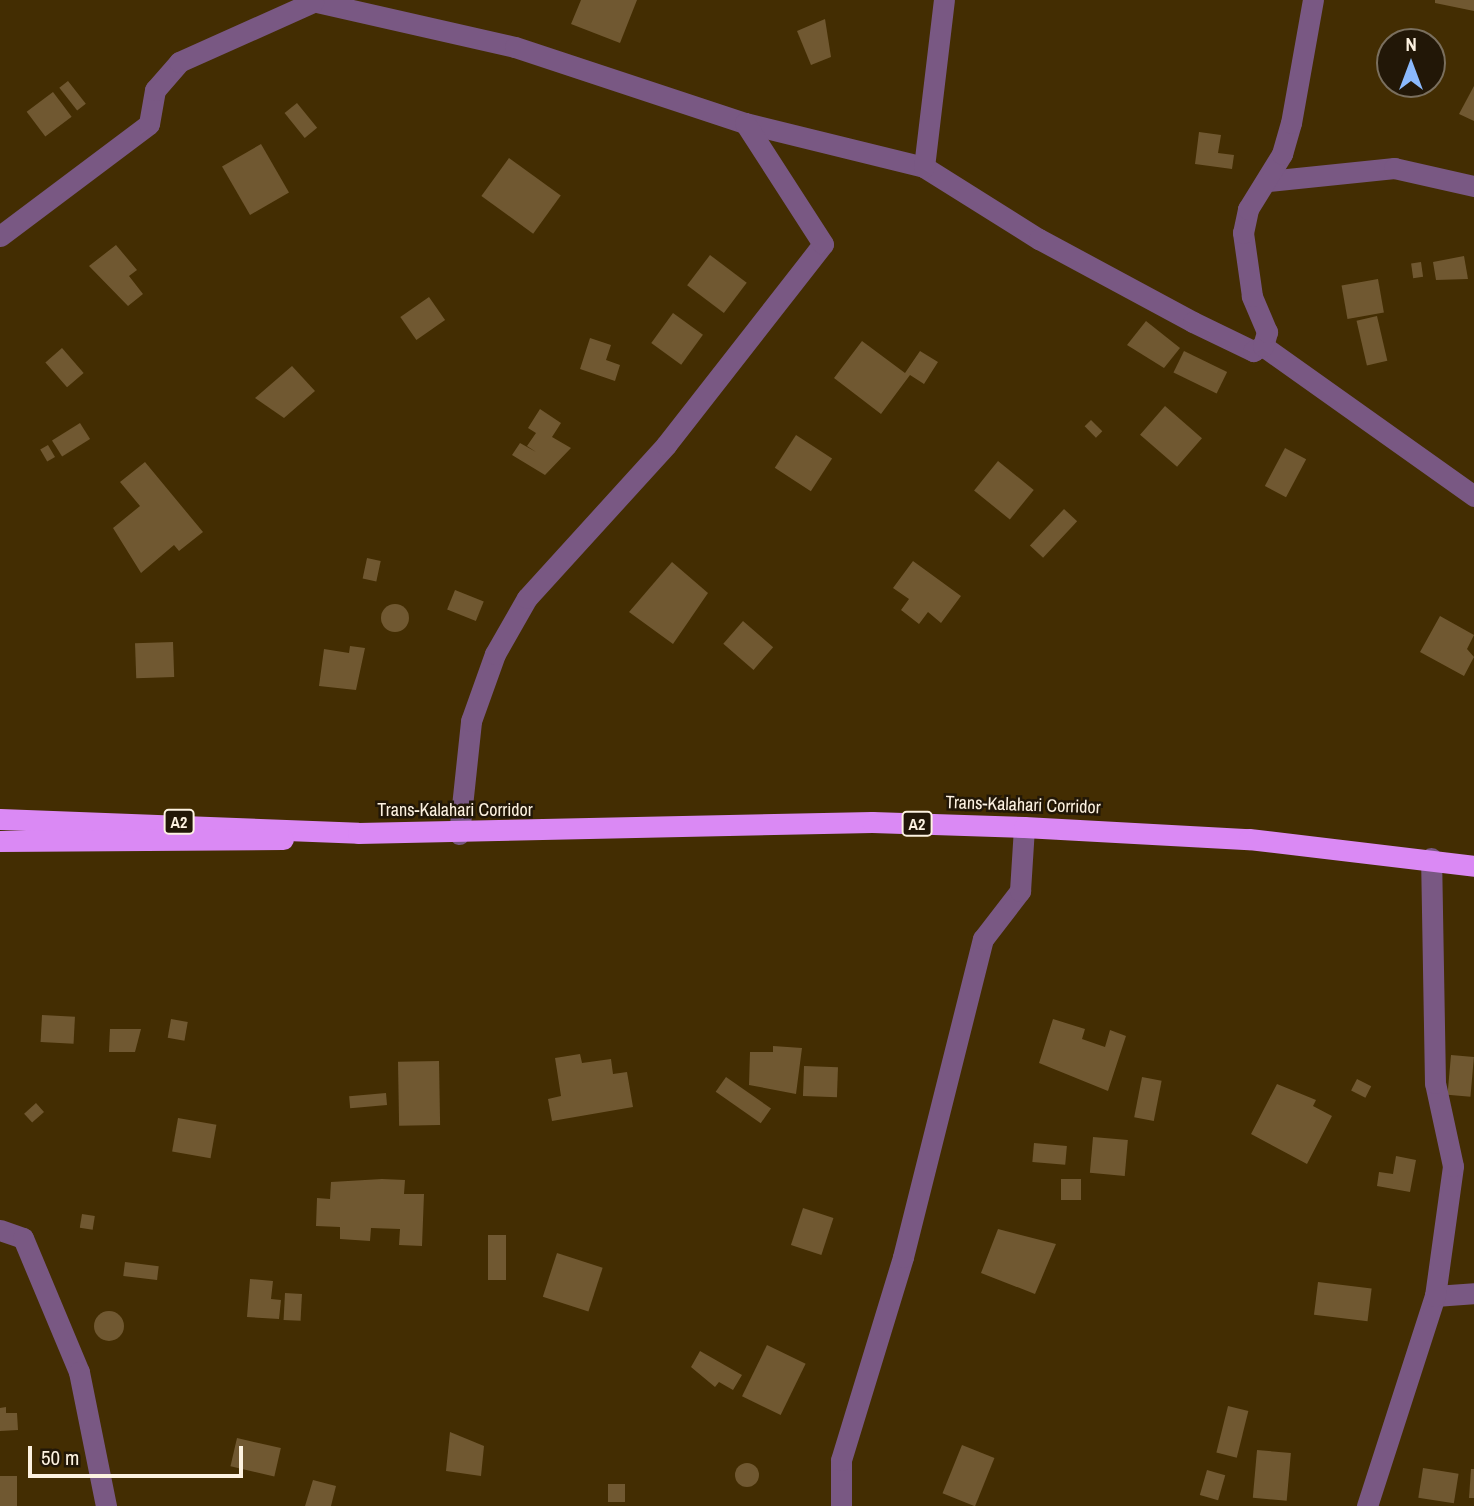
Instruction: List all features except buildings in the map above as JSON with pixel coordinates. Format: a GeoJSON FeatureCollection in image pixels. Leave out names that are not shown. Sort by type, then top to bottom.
{"type":"FeatureCollection","features":[{"type":"Feature","properties":{"kind":"highway","name":"Trans-Kalahari Corridor"},"geometry":{"type":"LineString","coordinates":[[0,819],[358,833],[459,834],[872,822],[1249,839],[1431,858],[1474,866]]}},
{"type":"Feature","properties":{"kind":"highway","name":"Trans-Kalahari Corridor"},"geometry":{"type":"LineString","coordinates":[[0,841],[211,844],[358,833]]}},
{"type":"Feature","properties":{"kind":"street"},"geometry":{"type":"LineString","coordinates":[[924,167],[944,0]]}},
{"type":"Feature","properties":{"kind":"street"},"geometry":{"type":"LineString","coordinates":[[0,236],[149,124],[155,90],[179,62],[311,1],[515,47],[745,123],[924,167],[1039,239],[1193,322],[1253,351],[1263,346],[1267,332],[1252,296],[1243,233],[1248,209],[1268,181],[1292,123],[1313,0]]}},
{"type":"Feature","properties":{"kind":"street"},"geometry":{"type":"LineString","coordinates":[[459,834],[471,721],[495,654],[527,598],[666,445],[823,244],[745,123]]}},
{"type":"Feature","properties":{"kind":"street"},"geometry":{"type":"LineString","coordinates":[[1268,181],[1394,168],[1474,186]]}},
{"type":"Feature","properties":{"kind":"street"},"geometry":{"type":"LineString","coordinates":[[1263,346],[1474,494]]}},
{"type":"Feature","properties":{"kind":"street"},"geometry":{"type":"LineString","coordinates":[[841,1506],[841,1460],[903,1257],[983,939],[1020,891],[1024,827]]}},
{"type":"Feature","properties":{"kind":"street"},"geometry":{"type":"LineString","coordinates":[[1367,1506],[1435,1296],[1452,1144],[1435,1083],[1431,858]]}},
{"type":"Feature","properties":{"kind":"street"},"geometry":{"type":"LineString","coordinates":[[0,1230],[23,1238],[79,1372],[106,1506]]}},
{"type":"Feature","properties":{"kind":"street"},"geometry":{"type":"LineString","coordinates":[[1435,1296],[1474,1293]]}}]}
